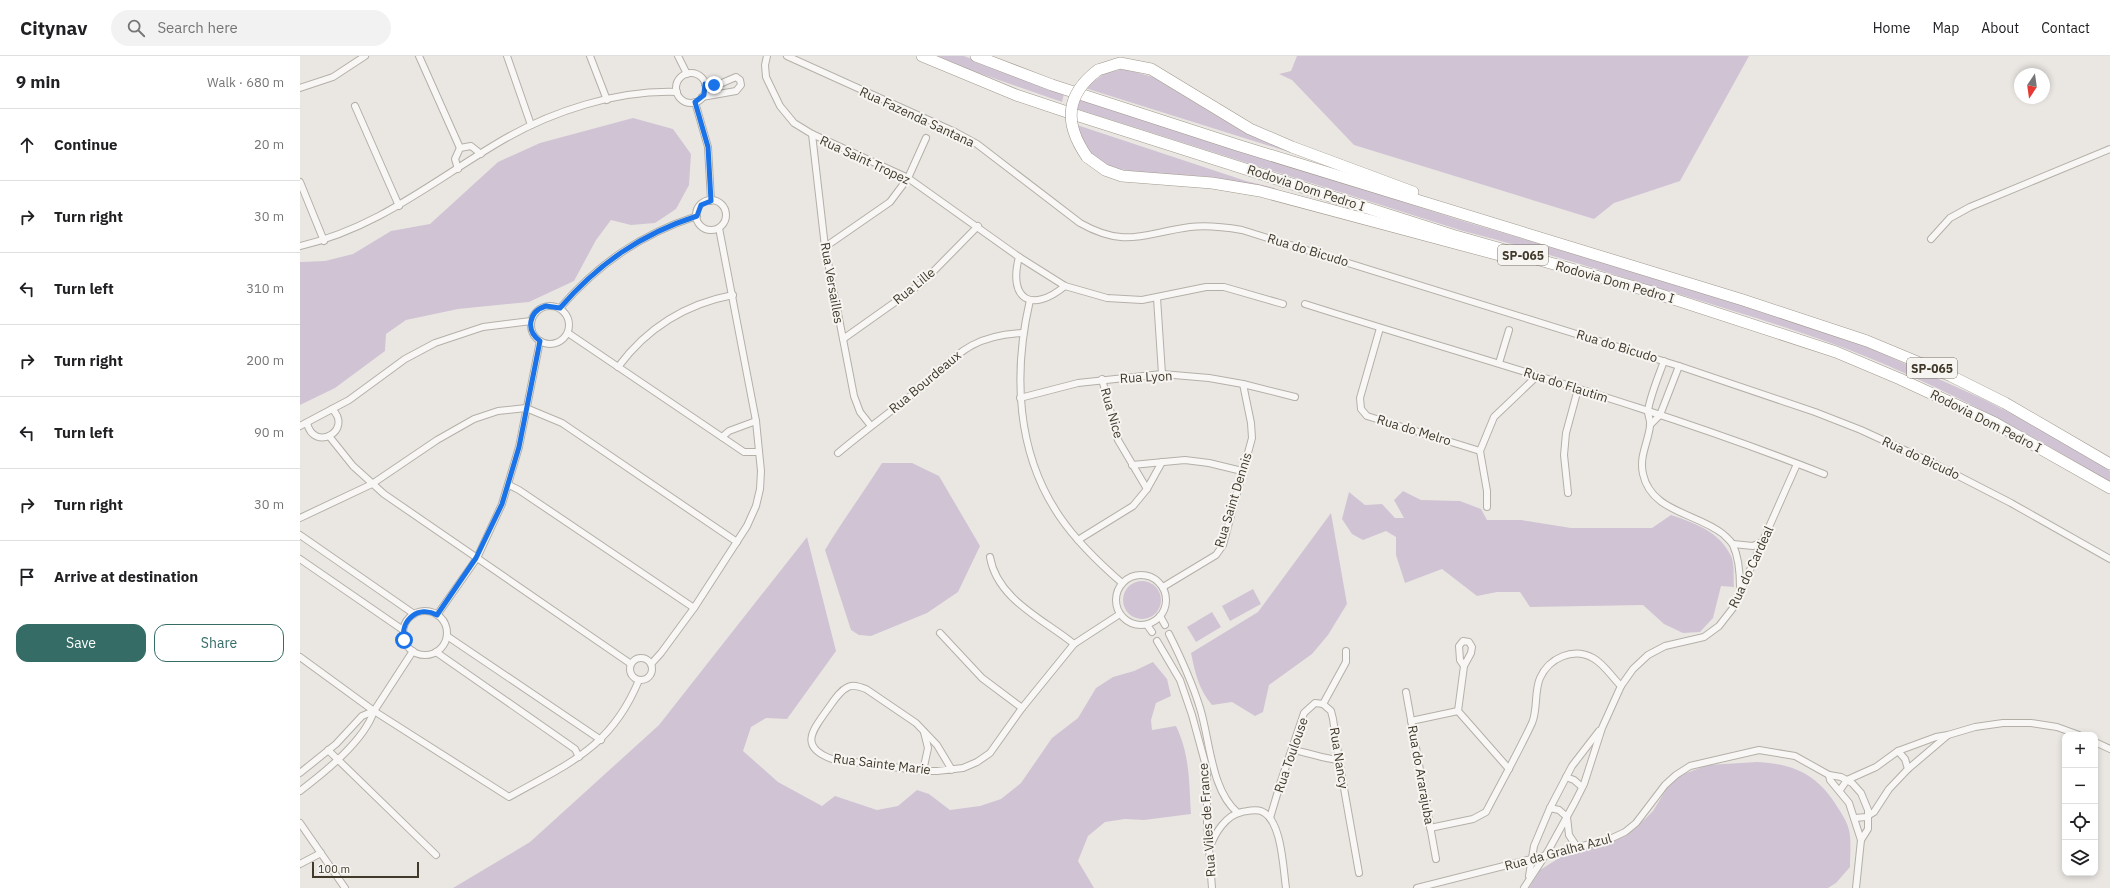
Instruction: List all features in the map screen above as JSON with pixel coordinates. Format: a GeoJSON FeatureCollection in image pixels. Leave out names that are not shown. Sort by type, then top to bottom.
{"type":"FeatureCollection","features":[{"type":"Feature","properties":{"kind":"highway","name":"Rodovia Dom Pedro I"},"geometry":{"type":"LineString","coordinates":[[922,56],[976,79],[1044,104],[1452,235],[1732,317],[1870,366],[1995,423],[2110,488]]}},
{"type":"Feature","properties":{"kind":"highway","name":"Rodovia Dom Pedro I"},"geometry":{"type":"LineString","coordinates":[[976,56],[1020,74],[1095,99],[1750,302],[1867,341],[1952,376],[2006,403],[2110,464]]}},
{"type":"Feature","properties":{"kind":"highway"},"geometry":{"type":"LineString","coordinates":[[1521,232],[1270,138],[1230,118],[1151,69],[1120,63],[1098,70],[1085,79],[1078,89],[1071,111],[1074,135],[1087,157],[1104,170],[1122,176],[1212,183],[1260,191],[1487,253],[1579,271]]}},
{"type":"Feature","properties":{"kind":"street"},"geometry":{"type":"LineString","coordinates":[[300,88],[333,77],[365,56]]}},
{"type":"Feature","properties":{"kind":"street"},"geometry":{"type":"LineString","coordinates":[[419,56],[460,148],[455,159],[458,169]]}},
{"type":"Feature","properties":{"kind":"street"},"geometry":{"type":"LineString","coordinates":[[507,56],[531,125]]}},
{"type":"Feature","properties":{"kind":"street"},"geometry":{"type":"LineString","coordinates":[[590,56],[607,100]]}},
{"type":"Feature","properties":{"kind":"street"},"geometry":{"type":"LineString","coordinates":[[678,56],[687,74]]}},
{"type":"Feature","properties":{"kind":"street","name":"Rua Saint Tropez"},"geometry":{"type":"LineString","coordinates":[[768,56],[765,65],[766,77],[780,106],[794,123],[812,134],[908,178],[978,226],[1019,257],[1065,286],[1107,298],[1142,300],[1206,287],[1224,287],[1283,304]]}},
{"type":"Feature","properties":{"kind":"street","name":"Rua Fazenda Santana"},"geometry":{"type":"LineString","coordinates":[[787,56],[865,93],[955,132],[977,144],[1080,223],[1098,233]]}},
{"type":"Feature","properties":{"kind":"street"},"geometry":{"type":"LineString","coordinates":[[687,74],[698,75],[705,84],[706,91],[702,97],[695,102],[684,101],[677,92],[678,81],[687,74]]}},
{"type":"Feature","properties":{"kind":"street"},"geometry":{"type":"LineString","coordinates":[[702,97],[736,91],[741,85],[740,80],[736,77],[722,83],[705,84]]}},
{"type":"Feature","properties":{"kind":"street"},"geometry":{"type":"LineString","coordinates":[[300,246],[324,241],[368,223],[399,206],[481,154],[531,125],[569,111],[607,100],[634,95],[677,92]]}},
{"type":"Feature","properties":{"kind":"street"},"geometry":{"type":"LineString","coordinates":[[695,102],[708,147],[711,201]]}},
{"type":"Feature","properties":{"kind":"street"},"geometry":{"type":"LineString","coordinates":[[355,106],[399,206]]}},
{"type":"Feature","properties":{"kind":"street","name":"Rua Versailles"},"geometry":{"type":"LineString","coordinates":[[812,134],[825,247],[854,396],[860,412],[871,426]]}},
{"type":"Feature","properties":{"kind":"street"},"geometry":{"type":"LineString","coordinates":[[825,247],[890,202],[908,178],[926,138]]}},
{"type":"Feature","properties":{"kind":"street"},"geometry":{"type":"LineString","coordinates":[[460,148],[472,146],[481,154]]}},
{"type":"Feature","properties":{"kind":"street"},"geometry":{"type":"LineString","coordinates":[[1931,239],[1950,218],[1970,207],[2110,149]]}},
{"type":"Feature","properties":{"kind":"street"},"geometry":{"type":"LineString","coordinates":[[300,182],[324,241]]}},
{"type":"Feature","properties":{"kind":"street"},"geometry":{"type":"LineString","coordinates":[[711,201],[718,202],[726,211],[724,222],[719,228],[712,230],[704,228],[699,223],[697,216],[701,205],[711,201]]}},
{"type":"Feature","properties":{"kind":"street"},"geometry":{"type":"LineString","coordinates":[[560,308],[590,275],[618,253],[653,233],[697,216]]}},
{"type":"Feature","properties":{"kind":"street","name":"Rua Lille"},"geometry":{"type":"LineString","coordinates":[[843,339],[922,283],[978,226]]}},
{"type":"Feature","properties":{"kind":"street","name":"Rua do Bicudo"},"geometry":{"type":"LineString","coordinates":[[1098,233],[1120,238],[1141,238],[1196,227],[1214,226],[1242,230],[1664,361],[1815,412],[1902,448],[2011,503],[2110,559]]}},
{"type":"Feature","properties":{"kind":"street"},"geometry":{"type":"LineString","coordinates":[[651,664],[665,649],[694,608],[737,542],[750,521],[758,498],[761,471],[756,421],[719,228]]}},
{"type":"Feature","properties":{"kind":"street"},"geometry":{"type":"LineString","coordinates":[[1019,257],[1015,274],[1017,285],[1022,294],[1030,300],[1042,301],[1054,296],[1065,286]]}},
{"type":"Feature","properties":{"kind":"street"},"geometry":{"type":"LineString","coordinates":[[618,367],[644,337],[666,321],[698,304],[733,295]]}},
{"type":"Feature","properties":{"kind":"street"},"geometry":{"type":"LineString","coordinates":[[1157,298],[1162,374]]}},
{"type":"Feature","properties":{"kind":"street"},"geometry":{"type":"LineString","coordinates":[[1030,300],[1022,333],[1019,366],[1020,398],[1027,445],[1045,493],[1060,517],[1078,540],[1122,583]]}},
{"type":"Feature","properties":{"kind":"street","name":"Rua do Flautim"},"geometry":{"type":"LineString","coordinates":[[1305,304],[1380,328],[1500,363],[1648,411],[1735,440],[1824,474]]}},
{"type":"Feature","properties":{"kind":"street"},"geometry":{"type":"LineString","coordinates":[[551,305],[560,308],[569,319],[568,333],[562,340],[553,344],[540,341],[531,330],[531,321],[534,312],[542,307],[551,305]]}},
{"type":"Feature","properties":{"kind":"street"},"geometry":{"type":"LineString","coordinates":[[300,426],[332,410],[365,390],[405,359],[435,343],[484,327],[531,321]]}},
{"type":"Feature","properties":{"kind":"street","name":"Rua do Melro"},"geometry":{"type":"LineString","coordinates":[[1380,328],[1360,398],[1361,409],[1368,416],[1480,451]]}},
{"type":"Feature","properties":{"kind":"street"},"geometry":{"type":"LineString","coordinates":[[1500,363],[1509,330]]}},
{"type":"Feature","properties":{"kind":"street"},"geometry":{"type":"LineString","coordinates":[[568,333],[744,452],[759,452]]}},
{"type":"Feature","properties":{"kind":"street","name":"Rua Bourdeaux"},"geometry":{"type":"LineString","coordinates":[[838,453],[915,392],[958,353],[1000,334],[1022,333]]}},
{"type":"Feature","properties":{"kind":"street"},"geometry":{"type":"LineString","coordinates":[[437,615],[476,558],[495,522],[509,485],[519,447],[540,341]]}},
{"type":"Feature","properties":{"kind":"street"},"geometry":{"type":"LineString","coordinates":[[1664,361],[1648,411],[1650,425],[1641,463],[1643,475],[1648,488],[1659,500],[1674,510],[1703,520],[1716,528],[1733,544],[1740,572],[1740,588]]}},
{"type":"Feature","properties":{"kind":"street"},"geometry":{"type":"LineString","coordinates":[[1650,425],[1660,415],[1679,366]]}},
{"type":"Feature","properties":{"kind":"street","name":"Rua Lyon"},"geometry":{"type":"LineString","coordinates":[[1020,398],[1078,383],[1102,379],[1162,374],[1209,378],[1243,384],[1295,397]]}},
{"type":"Feature","properties":{"kind":"street"},"geometry":{"type":"LineString","coordinates":[[1487,507],[1487,491],[1480,451],[1494,417],[1537,376]]}},
{"type":"Feature","properties":{"kind":"street","name":"Rua Nice"},"geometry":{"type":"LineString","coordinates":[[1102,379],[1118,440],[1147,489]]}},
{"type":"Feature","properties":{"kind":"street","name":"Rua Saint Dennis"},"geometry":{"type":"LineString","coordinates":[[1163,587],[1216,555],[1223,544],[1252,438],[1251,422],[1243,384]]}},
{"type":"Feature","properties":{"kind":"street"},"geometry":{"type":"LineString","coordinates":[[1568,493],[1564,455],[1566,433],[1578,389]]}},
{"type":"Feature","properties":{"kind":"street"},"geometry":{"type":"LineString","coordinates":[[300,518],[372,484],[437,440],[474,419],[498,411],[526,408],[562,423],[737,542]]}},
{"type":"Feature","properties":{"kind":"street"},"geometry":{"type":"LineString","coordinates":[[307,423],[309,430],[314,435],[321,438],[329,436],[335,432],[338,426],[338,418],[332,410]]}},
{"type":"Feature","properties":{"kind":"street"},"geometry":{"type":"LineString","coordinates":[[722,437],[729,431],[756,421]]}},
{"type":"Feature","properties":{"kind":"street"},"geometry":{"type":"LineString","coordinates":[[329,436],[353,466],[372,484],[476,558],[631,664]]}},
{"type":"Feature","properties":{"kind":"street"},"geometry":{"type":"LineString","coordinates":[[1132,465],[1185,460],[1209,463],[1242,471]]}},
{"type":"Feature","properties":{"kind":"street"},"geometry":{"type":"LineString","coordinates":[[1078,540],[1133,506],[1147,489],[1162,462]]}},
{"type":"Feature","properties":{"kind":"street","name":"Rua do Cardeal"},"geometry":{"type":"LineString","coordinates":[[1602,728],[1620,686],[1633,669],[1648,655],[1665,646],[1704,637],[1719,626],[1733,608],[1740,588],[1797,464]]}},
{"type":"Feature","properties":{"kind":"street"},"geometry":{"type":"LineString","coordinates":[[509,485],[519,490],[694,608]]}},
{"type":"Feature","properties":{"kind":"street"},"geometry":{"type":"LineString","coordinates":[[300,535],[414,614]]}},
{"type":"Feature","properties":{"kind":"street"},"geometry":{"type":"LineString","coordinates":[[1733,544],[1753,546],[1762,542]]}},
{"type":"Feature","properties":{"kind":"street"},"geometry":{"type":"LineString","coordinates":[[990,557],[992,570],[1002,585],[1017,602],[1074,644]]}},
{"type":"Feature","properties":{"kind":"street"},"geometry":{"type":"LineString","coordinates":[[300,559],[403,630]]}},
{"type":"Feature","properties":{"kind":"street"},"geometry":{"type":"LineString","coordinates":[[1143,575],[1155,579],[1163,587],[1166,605],[1160,616],[1147,625],[1132,624],[1120,614],[1116,598],[1122,583],[1132,576],[1143,575]]}},
{"type":"Feature","properties":{"kind":"street"},"geometry":{"type":"LineString","coordinates":[[423,611],[437,615],[446,626],[447,636],[443,645],[436,652],[427,655],[413,651],[406,644],[403,630],[407,621],[414,614],[423,611]]}},
{"type":"Feature","properties":{"kind":"street","name":"Rua Sainte Marie"},"geometry":{"type":"LineString","coordinates":[[952,770],[937,745],[916,723],[866,689],[849,686],[841,691],[811,732],[811,744],[818,754],[832,759],[923,771],[952,770],[977,762],[990,752],[1022,708],[1074,644],[1120,614]]}},
{"type":"Feature","properties":{"kind":"street"},"geometry":{"type":"LineString","coordinates":[[1160,616],[1165,625]]}},
{"type":"Feature","properties":{"kind":"street"},"geometry":{"type":"LineString","coordinates":[[1147,625],[1152,632]]}},
{"type":"Feature","properties":{"kind":"street"},"geometry":{"type":"LineString","coordinates":[[940,634],[982,678],[1022,708]]}},
{"type":"Feature","properties":{"kind":"street","name":"Rua Viles de France"},"geometry":{"type":"LineString","coordinates":[[1169,634],[1186,669],[1200,709],[1220,787],[1226,800],[1238,813]]}},
{"type":"Feature","properties":{"kind":"street"},"geometry":{"type":"LineString","coordinates":[[447,636],[601,740]]}},
{"type":"Feature","properties":{"kind":"street","name":"Rua Viles de France"},"geometry":{"type":"LineString","coordinates":[[1157,641],[1180,680],[1192,715],[1207,770],[1209,850],[1212,888]]}},
{"type":"Feature","properties":{"kind":"street"},"geometry":{"type":"LineString","coordinates":[[300,790],[336,760],[371,721],[374,711],[413,651]]}},
{"type":"Feature","properties":{"kind":"street"},"geometry":{"type":"LineString","coordinates":[[1323,704],[1346,662],[1346,651]]}},
{"type":"Feature","properties":{"kind":"street"},"geometry":{"type":"LineString","coordinates":[[436,652],[575,749],[579,757]]}},
{"type":"Feature","properties":{"kind":"street"},"geometry":{"type":"LineString","coordinates":[[1430,828],[1473,819],[1486,812],[1533,721],[1540,679],[1547,667],[1557,658],[1568,654],[1581,654],[1593,658],[1603,666],[1620,686]]}},
{"type":"Feature","properties":{"kind":"street"},"geometry":{"type":"LineString","coordinates":[[300,657],[374,711],[509,797],[579,757],[601,740],[624,710],[639,680],[649,677],[652,671],[651,664],[646,659],[639,658],[631,664],[630,674],[639,680]]}},
{"type":"Feature","properties":{"kind":"street"},"geometry":{"type":"LineString","coordinates":[[1464,666],[1458,711],[1509,769]]}},
{"type":"Feature","properties":{"kind":"street","name":"Rua do Ararajuba"},"geometry":{"type":"LineString","coordinates":[[1406,692],[1436,859]]}},
{"type":"Feature","properties":{"kind":"street","name":"Rua Toulouse"},"geometry":{"type":"LineString","coordinates":[[1270,818],[1304,713],[1315,704],[1323,704]]}},
{"type":"Feature","properties":{"kind":"street","name":"Rua Nancy"},"geometry":{"type":"LineString","coordinates":[[1323,704],[1331,711],[1333,718],[1338,760],[1359,873]]}},
{"type":"Feature","properties":{"kind":"street"},"geometry":{"type":"LineString","coordinates":[[300,773],[328,750],[362,716],[374,711]]}},
{"type":"Feature","properties":{"kind":"street"},"geometry":{"type":"LineString","coordinates":[[1411,721],[1458,711]]}},
{"type":"Feature","properties":{"kind":"street"},"geometry":{"type":"LineString","coordinates":[[1840,790],[1847,780],[1876,767],[1898,751],[1936,737],[1948,736],[1989,725],[2017,723],[2057,727],[2071,732]]}},
{"type":"Feature","properties":{"kind":"street"},"geometry":{"type":"LineString","coordinates":[[1529,879],[1534,846],[1550,808],[1572,766],[1602,728]]}},
{"type":"Feature","properties":{"kind":"street"},"geometry":{"type":"LineString","coordinates":[[1524,888],[1582,787],[1602,728]]}},
{"type":"Feature","properties":{"kind":"street"},"geometry":{"type":"LineString","coordinates":[[923,771],[928,748],[924,731]]}},
{"type":"Feature","properties":{"kind":"street"},"geometry":{"type":"LineString","coordinates":[[1855,818],[1869,816],[1908,769],[1948,736]]}},
{"type":"Feature","properties":{"kind":"street"},"geometry":{"type":"LineString","coordinates":[[2098,743],[2110,749]]}},
{"type":"Feature","properties":{"kind":"street"},"geometry":{"type":"LineString","coordinates":[[328,750],[336,760],[436,855]]}},
{"type":"Feature","properties":{"kind":"street"},"geometry":{"type":"LineString","coordinates":[[1292,750],[1306,752],[1326,759],[1338,760]]}},
{"type":"Feature","properties":{"kind":"street","name":"Rua da Gralha Azul"},"geometry":{"type":"LineString","coordinates":[[1416,888],[1610,839],[1625,832],[1636,823],[1670,780],[1685,769],[1696,765],[1759,750],[1795,756],[1829,775]]}},
{"type":"Feature","properties":{"kind":"street"},"geometry":{"type":"LineString","coordinates":[[1898,751],[1905,759],[1908,769]]}},
{"type":"Feature","properties":{"kind":"street"},"geometry":{"type":"LineString","coordinates":[[1856,888],[1862,840],[1868,829],[1869,816],[1867,804],[1861,793],[1847,780],[1835,775],[1829,775],[1830,780],[1840,790],[1849,803],[1862,840]]}},
{"type":"Feature","properties":{"kind":"street"},"geometry":{"type":"LineString","coordinates":[[1566,777],[1574,780],[1582,787]]}},
{"type":"Feature","properties":{"kind":"street"},"geometry":{"type":"LineString","coordinates":[[1550,808],[1559,810],[1566,817],[1569,835],[1577,847]]}},
{"type":"Feature","properties":{"kind":"street"},"geometry":{"type":"LineString","coordinates":[[1209,850],[1214,837],[1222,825],[1238,813],[1252,810],[1261,811],[1270,818],[1278,833],[1286,888]]}},
{"type":"Feature","properties":{"kind":"street"},"geometry":{"type":"LineString","coordinates":[[300,823],[345,888]]}},
{"type":"Feature","properties":{"kind":"street"},"geometry":{"type":"LineString","coordinates":[[300,864],[321,853]]}},
{"type":"Feature","properties":{"kind":"shaded area"},"geometry":{"type":"Polygon","coordinates":[[[937,56],[964,56],[1064,94],[1062,102],[970,70],[937,56]]]}},
{"type":"Feature","properties":{"kind":"shaded area"},"geometry":{"type":"Polygon","coordinates":[[[1297,56],[1749,56],[1680,181],[1614,203],[1594,219],[1354,145],[1292,80],[1279,74],[1291,71],[1297,56]]]}},
{"type":"Feature","properties":{"kind":"shaded area"},"geometry":{"type":"Polygon","coordinates":[[[1124,69],[1153,77],[1237,128],[1289,152],[1085,88],[1105,73],[1124,69]]]}},
{"type":"Feature","properties":{"kind":"shaded area"},"geometry":{"type":"Polygon","coordinates":[[[1079,99],[1466,222],[1718,297],[1861,344],[1983,399],[2037,427],[2110,471],[2110,482],[1991,415],[1899,370],[1845,348],[1754,317],[1546,254],[1463,231],[1077,109],[1079,99]]]}},
{"type":"Feature","properties":{"kind":"shaded area"},"geometry":{"type":"Polygon","coordinates":[[[633,118],[673,129],[691,154],[689,185],[676,209],[655,223],[631,225],[611,220],[596,240],[574,281],[529,302],[458,309],[406,320],[386,334],[385,351],[335,388],[300,405],[300,262],[325,261],[353,254],[391,231],[430,224],[498,162],[540,143],[633,118]]]}},
{"type":"Feature","properties":{"kind":"shaded area"},"geometry":{"type":"Polygon","coordinates":[[[1077,125],[1246,181],[1275,188],[1276,191],[1218,178],[1151,174],[1120,169],[1107,165],[1097,159],[1090,152],[1077,125]]]}},
{"type":"Feature","properties":{"kind":"shaded area"},"geometry":{"type":"Polygon","coordinates":[[[882,463],[912,463],[939,476],[980,546],[958,592],[927,613],[871,636],[859,635],[851,630],[825,550],[882,463]]]}},
{"type":"Feature","properties":{"kind":"shaded area"},"geometry":{"type":"Polygon","coordinates":[[[1403,491],[1421,500],[1460,501],[1481,509],[1487,520],[1521,520],[1571,528],[1652,528],[1671,515],[1698,525],[1714,535],[1720,541],[1732,559],[1734,587],[1721,586],[1713,618],[1700,632],[1683,633],[1664,624],[1643,605],[1530,607],[1520,592],[1497,592],[1477,596],[1442,569],[1405,583],[1396,555],[1396,537],[1386,531],[1363,540],[1352,534],[1342,519],[1349,492],[1365,505],[1382,504],[1395,518],[1404,518],[1394,500],[1403,491]]]}},
{"type":"Feature","properties":{"kind":"shaded area"},"geometry":{"type":"Polygon","coordinates":[[[1331,513],[1347,604],[1328,635],[1312,654],[1269,685],[1263,712],[1255,716],[1232,702],[1212,705],[1198,681],[1191,653],[1258,612],[1331,513]]]}},
{"type":"Feature","properties":{"kind":"shaded area"},"geometry":{"type":"Polygon","coordinates":[[[807,537],[836,651],[787,719],[766,718],[751,727],[743,751],[778,782],[822,806],[835,796],[877,810],[898,806],[917,790],[929,794],[950,810],[980,806],[1001,799],[1021,783],[1052,738],[1078,718],[1096,688],[1113,677],[1134,671],[1153,662],[1167,679],[1171,696],[1156,703],[1151,720],[1152,730],[1176,726],[1181,737],[1186,758],[1191,814],[1144,820],[1125,819],[1105,822],[1088,836],[1078,861],[1094,888],[453,888],[530,842],[659,725],[807,537]]]}},
{"type":"Feature","properties":{"kind":"shaded area"},"geometry":{"type":"Polygon","coordinates":[[[1138,581],[1146,581],[1156,586],[1160,593],[1160,607],[1156,614],[1146,619],[1138,619],[1128,614],[1126,611],[1123,604],[1123,596],[1128,586],[1131,584],[1138,581]]]}},
{"type":"Feature","properties":{"kind":"shaded area"},"geometry":{"type":"Polygon","coordinates":[[[1253,589],[1261,604],[1230,621],[1222,606],[1253,589]]]}},
{"type":"Feature","properties":{"kind":"shaded area"},"geometry":{"type":"Polygon","coordinates":[[[1212,612],[1221,627],[1196,642],[1187,627],[1212,612]]]}},
{"type":"Feature","properties":{"kind":"shaded area"},"geometry":{"type":"Polygon","coordinates":[[[1757,762],[1783,765],[1804,773],[1814,779],[1830,797],[1844,818],[1849,828],[1850,836],[1850,867],[1836,883],[1828,888],[1529,888],[1540,870],[1567,853],[1624,837],[1653,811],[1667,788],[1681,775],[1708,765],[1757,762]]]}},
{"type":"Feature","properties":{"kind":"route"},"geometry":{"type":"LineString","coordinates":[[404,640],[404,625],[410,617],[423,611],[437,615],[476,558],[495,522],[515,466],[540,341],[533,335],[530,326],[534,312],[542,307],[551,305],[560,308],[590,275],[618,253],[648,235],[680,221],[697,216],[698,208],[707,201],[711,201],[711,174],[708,147],[701,117],[695,102],[704,95],[706,91],[705,84],[714,85]]}}]}
